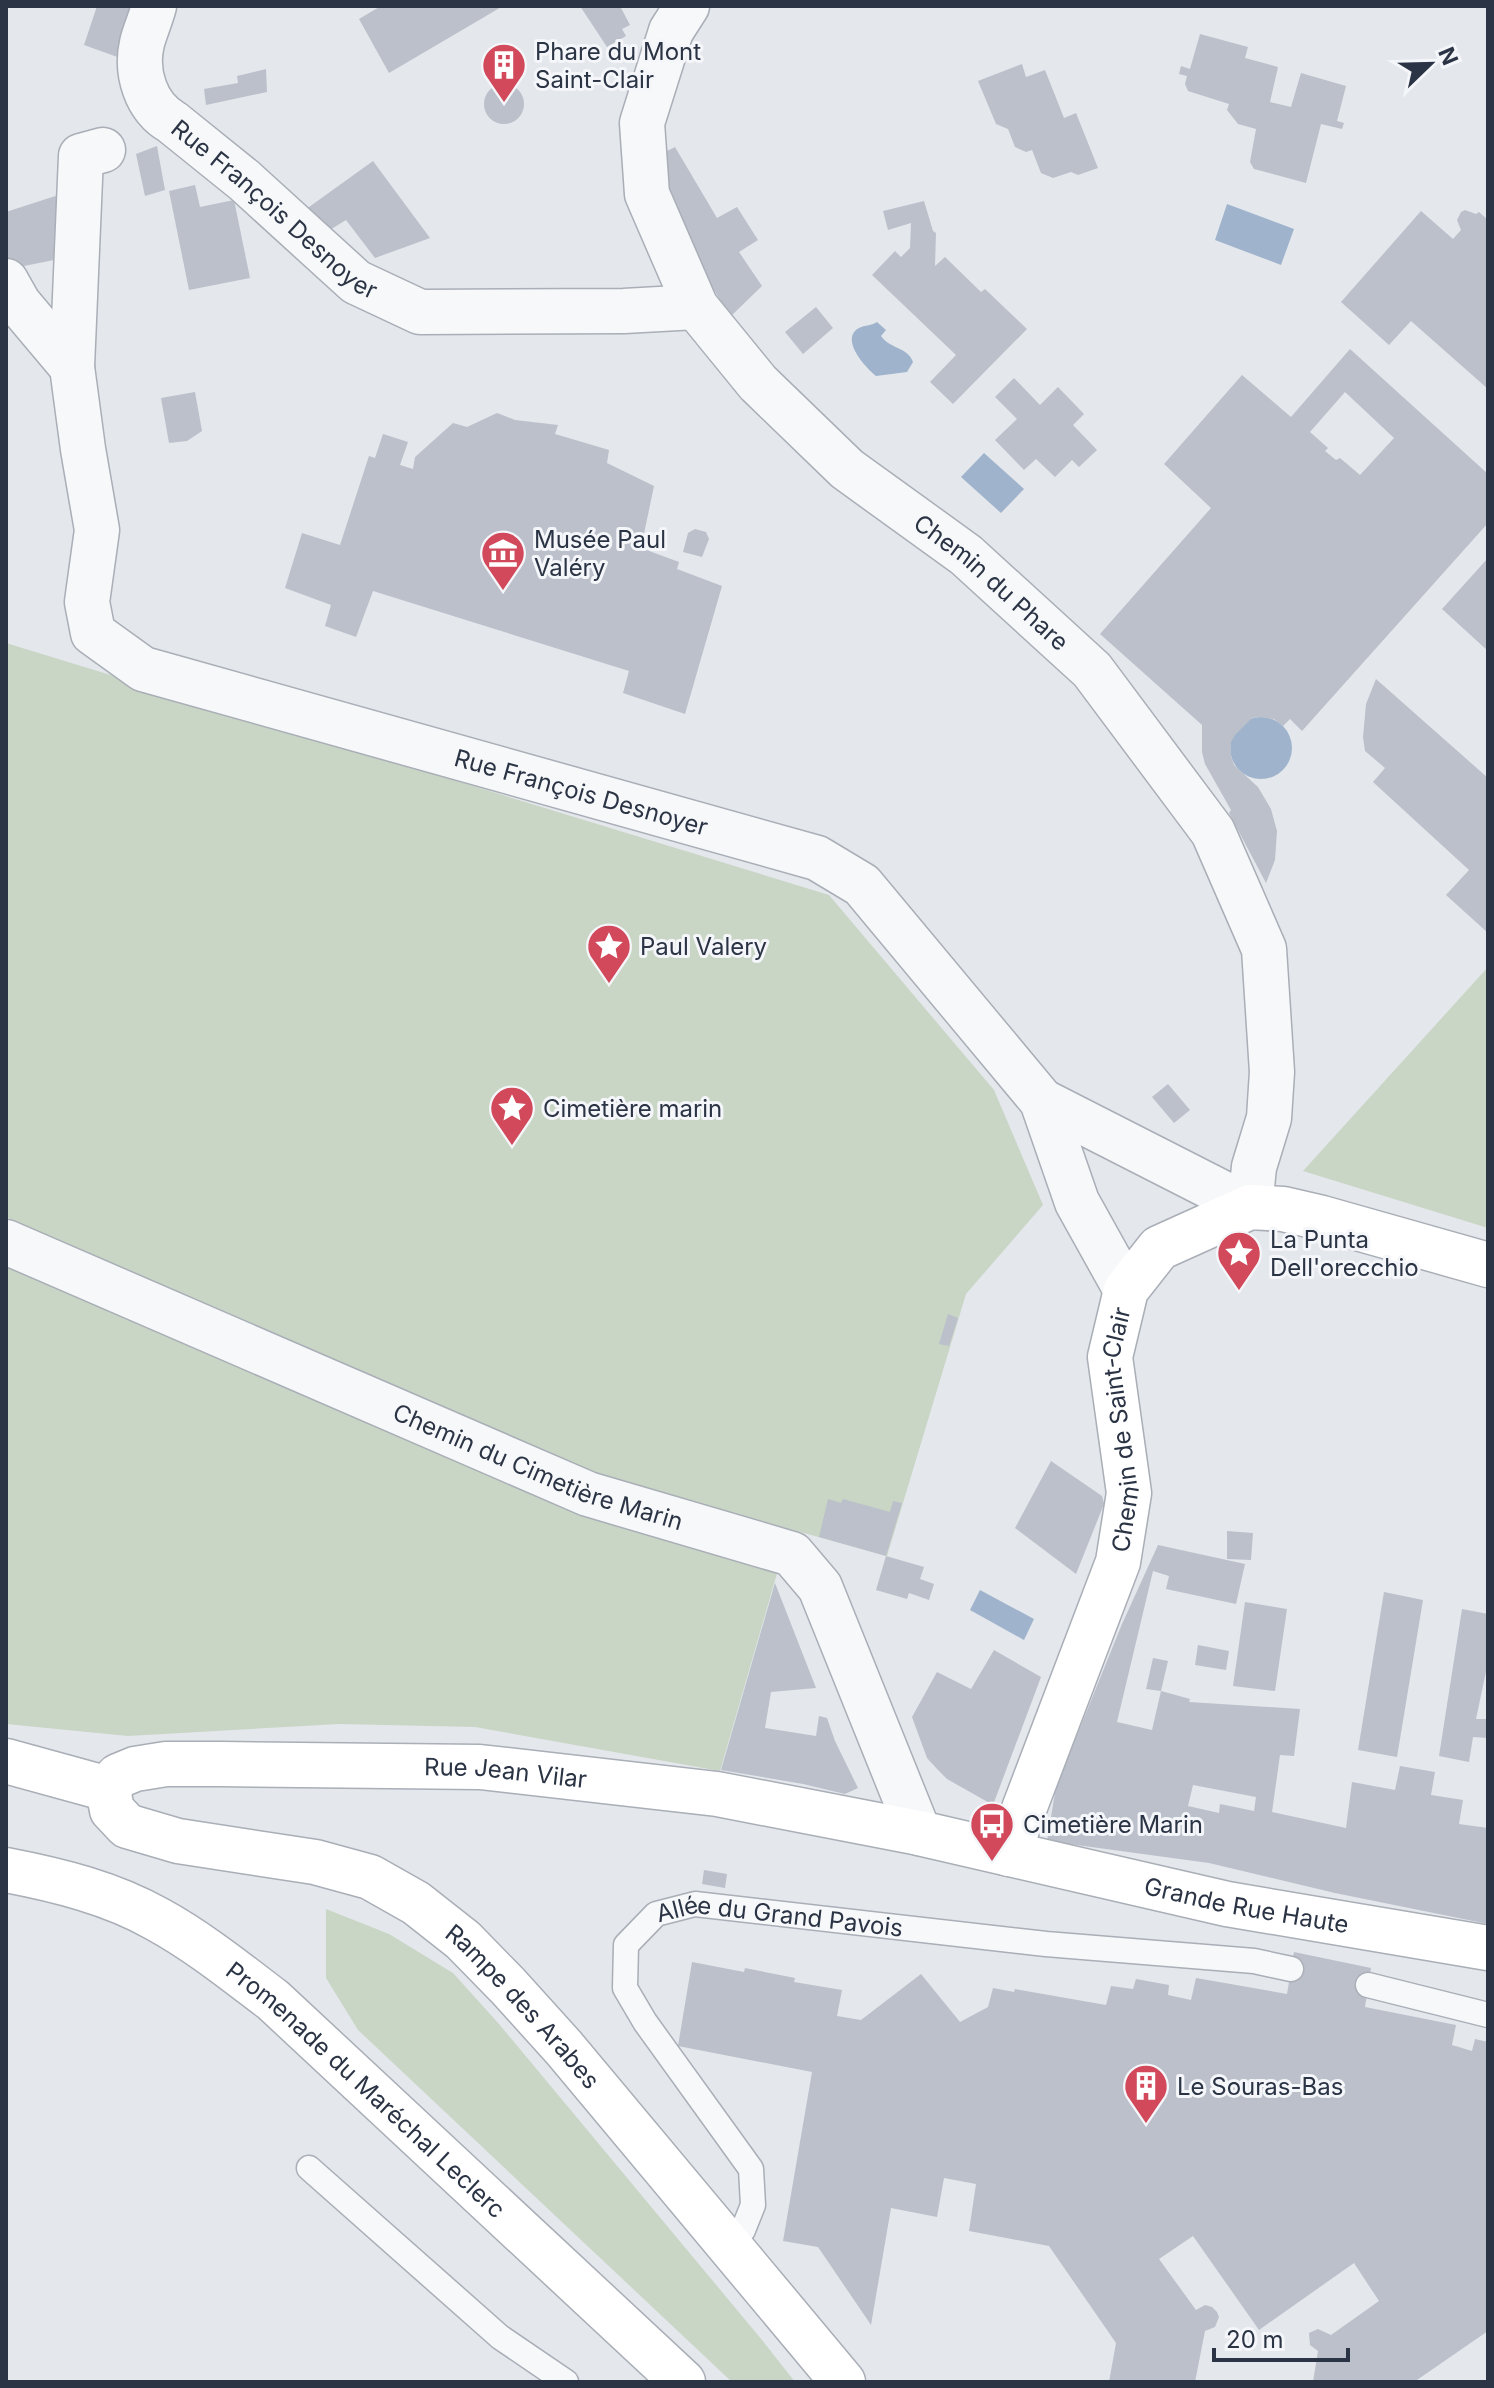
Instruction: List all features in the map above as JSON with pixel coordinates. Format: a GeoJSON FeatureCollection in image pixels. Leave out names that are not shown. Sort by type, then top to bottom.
{"type":"FeatureCollection","features":[{"type":"Feature","properties":{"kind":"street","name":"Rue François Desnoyer"},"geometry":{"type":"LineString","coordinates":[[154,6],[141,46],[141,77],[147,97],[159,115],[244,180],[356,282],[420,312],[624,311],[696,307]]}},
{"type":"Feature","properties":{"kind":"street","name":"Chemin du Phare"},"geometry":{"type":"LineString","coordinates":[[687,6],[671,31],[642,123],[647,194],[696,307],[758,383],[847,469],[966,555],[1092,670],[1213,832],[1264,949],[1272,1072],[1269,1118],[1254,1167],[1250,1207]]}},
{"type":"Feature","properties":{"kind":"street","name":"Rue François Desnoyer"},"geometry":{"type":"LineString","coordinates":[[85,147],[72,367],[97,530],[87,602],[93,633],[143,669],[817,858],[862,885],[1042,1101],[1077,1202],[1126,1290]]}},
{"type":"Feature","properties":{"kind":"street"},"geometry":{"type":"LineString","coordinates":[[6,281],[19,304],[72,367]]}},
{"type":"Feature","properties":{"kind":"street"},"geometry":{"type":"LineString","coordinates":[[1042,1101],[1250,1207]]}},
{"type":"Feature","properties":{"kind":"street","name":"Chemin de Saint-Clair"},"geometry":{"type":"LineString","coordinates":[[1009,1854],[1118,1562],[1129,1493],[1110,1357],[1126,1290],[1159,1248],[1250,1207],[1283,1209],[1322,1218],[1488,1265]]}},
{"type":"Feature","properties":{"kind":"street","name":"Chemin du Cimetière Marin"},"geometry":{"type":"LineString","coordinates":[[6,1242],[588,1494],[792,1554],[820,1587],[919,1833]]}},
{"type":"Feature","properties":{"kind":"street"},"geometry":{"type":"LineString","coordinates":[[6,1761],[108,1789]]}},
{"type":"Feature","properties":{"kind":"street","name":"Rue Jean Vilar"},"geometry":{"type":"LineString","coordinates":[[108,1789],[118,1776],[135,1769],[166,1764],[480,1767],[717,1794],[919,1833],[1009,1854]]}},
{"type":"Feature","properties":{"kind":"street","name":"Rampe des Arabes"},"geometry":{"type":"LineString","coordinates":[[108,1789],[112,1810],[127,1826],[178,1841],[315,1862],[370,1877],[416,1903],[463,1940],[508,1986],[729,2243],[843,2382]]}},
{"type":"Feature","properties":{"kind":"street","name":"Grande Rue Haute"},"geometry":{"type":"LineString","coordinates":[[1009,1854],[1227,1904],[1488,1948]]}},
{"type":"Feature","properties":{"kind":"street","name":"Promenade du Maréchal Leclerc"},"geometry":{"type":"LineString","coordinates":[[6,1870],[60,1881],[110,1898],[156,1918],[215,1956],[273,2000],[683,2382]]}},
{"type":"Feature","properties":{"kind":"lane","name":"Allée du Grand Pavois"},"geometry":{"type":"LineString","coordinates":[[729,2243],[743,2230],[753,2205],[751,2169],[645,2022],[625,1988],[626,1945],[656,1914],[695,1904],[1046,1944],[1254,1961],[1291,1969]]}},
{"type":"Feature","properties":{"kind":"lane"},"geometry":{"type":"LineString","coordinates":[[1368,1985],[1488,2015]]}},
{"type":"Feature","properties":{"kind":"lane"},"geometry":{"type":"LineString","coordinates":[[309,2168],[500,2337],[566,2382]]}},
{"type":"Feature","properties":{"kind":"green space","name":"Cimetière marin"},"geometry":{"type":"Polygon","coordinates":[[[6,643],[829,895],[994,1090],[1043,1205],[966,1294],[887,1556],[595,1475],[6,1216],[6,643]]]}},
{"type":"Feature","properties":{"kind":"green space"},"geometry":{"type":"Polygon","coordinates":[[[1488,967],[1488,1228],[1303,1171],[1488,967]]]}},
{"type":"Feature","properties":{"kind":"green space"},"geometry":{"type":"Polygon","coordinates":[[[6,1264],[778,1570],[720,1771],[475,1727],[339,1724],[128,1736],[6,1724],[6,1264]]]}},
{"type":"Feature","properties":{"kind":"green space"},"geometry":{"type":"Polygon","coordinates":[[[326,1909],[389,1934],[453,1973],[499,2024],[795,2382],[732,2382],[358,2030],[326,1978],[326,1909]]]}},
{"type":"Feature","properties":{"kind":"water"},"geometry":{"type":"Polygon","coordinates":[[[1227,204],[1294,229],[1281,265],[1215,240],[1227,204]]]}},
{"type":"Feature","properties":{"kind":"water"},"geometry":{"type":"Polygon","coordinates":[[[877,322],[886,330],[881,336],[911,357],[913,362],[907,372],[876,376],[856,353],[852,339],[854,333],[877,322]]]}},
{"type":"Feature","properties":{"kind":"water"},"geometry":{"type":"Polygon","coordinates":[[[984,453],[1024,489],[1001,513],[961,477],[984,453]]]}},
{"type":"Feature","properties":{"kind":"water"},"geometry":{"type":"Polygon","coordinates":[[[1261,717],[1283,726],[1292,748],[1283,770],[1261,779],[1239,770],[1230,748],[1239,726],[1261,717]]]}},
{"type":"Feature","properties":{"kind":"water"},"geometry":{"type":"Polygon","coordinates":[[[980,1590],[1034,1619],[1024,1640],[970,1610],[980,1590]]]}},
{"type":"Feature","properties":{"kind":"building"},"geometry":{"type":"Polygon","coordinates":[[[97,6],[140,6],[123,59],[84,45],[97,6]]]}},
{"type":"Feature","properties":{"kind":"building"},"geometry":{"type":"Polygon","coordinates":[[[381,6],[503,6],[389,73],[359,19],[381,6]]]}},
{"type":"Feature","properties":{"kind":"building"},"geometry":{"type":"Polygon","coordinates":[[[580,6],[620,6],[630,25],[622,29],[626,36],[607,47],[580,6]]]}},
{"type":"Feature","properties":{"kind":"building"},"geometry":{"type":"Polygon","coordinates":[[[1200,34],[1248,47],[1245,58],[1278,67],[1270,102],[1291,107],[1301,73],[1346,86],[1337,121],[1344,123],[1342,129],[1321,124],[1306,183],[1254,169],[1250,162],[1256,129],[1238,124],[1227,110],[1229,104],[1188,91],[1185,84],[1187,76],[1179,74],[1181,66],[1190,69],[1200,34]]]}},
{"type":"Feature","properties":{"kind":"building"},"geometry":{"type":"Polygon","coordinates":[[[1022,64],[1026,77],[1045,70],[1064,118],[1076,113],[1098,168],[1078,175],[1071,172],[1053,178],[1041,173],[1032,150],[1026,152],[1015,147],[1008,129],[996,124],[978,81],[1022,64]]]}},
{"type":"Feature","properties":{"kind":"building"},"geometry":{"type":"Polygon","coordinates":[[[266,69],[267,92],[206,105],[204,89],[238,83],[237,76],[266,69]]]}},
{"type":"Feature","properties":{"kind":"building","name":"Phare du Mont Saint-Clair"},"geometry":{"type":"Polygon","coordinates":[[[504,84],[518,90],[524,104],[518,118],[504,124],[490,118],[484,104],[490,90],[504,84]]]}},
{"type":"Feature","properties":{"kind":"building"},"geometry":{"type":"Polygon","coordinates":[[[157,146],[165,190],[145,196],[136,154],[157,146]]]}},
{"type":"Feature","properties":{"kind":"building"},"geometry":{"type":"Polygon","coordinates":[[[675,147],[717,218],[737,207],[758,240],[739,252],[762,286],[730,317],[668,212],[663,153],[675,147]]]}},
{"type":"Feature","properties":{"kind":"building"},"geometry":{"type":"Polygon","coordinates":[[[373,161],[430,238],[375,258],[346,220],[320,236],[298,215],[373,161]]]}},
{"type":"Feature","properties":{"kind":"building"},"geometry":{"type":"Polygon","coordinates":[[[195,185],[200,207],[234,200],[250,278],[189,290],[169,191],[195,185]]]}},
{"type":"Feature","properties":{"kind":"building"},"geometry":{"type":"Polygon","coordinates":[[[74,190],[69,257],[9,269],[6,212],[74,190]]]}},
{"type":"Feature","properties":{"kind":"building"},"geometry":{"type":"Polygon","coordinates":[[[924,201],[936,233],[935,266],[945,257],[981,292],[985,289],[1027,329],[953,404],[930,382],[956,355],[872,275],[895,251],[901,257],[910,248],[911,223],[888,230],[883,211],[924,201]]]}},
{"type":"Feature","properties":{"kind":"building"},"geometry":{"type":"Polygon","coordinates":[[[1465,210],[1476,214],[1479,212],[1488,220],[1488,389],[1411,321],[1389,345],[1341,302],[1421,211],[1453,239],[1461,230],[1457,220],[1465,210]]]}},
{"type":"Feature","properties":{"kind":"building"},"geometry":{"type":"Polygon","coordinates":[[[816,307],[833,328],[803,354],[785,332],[816,307]]]}},
{"type":"Feature","properties":{"kind":"building"},"geometry":{"type":"Polygon","coordinates":[[[1350,349],[1488,474],[1488,523],[1302,731],[1290,719],[1283,726],[1274,719],[1260,717],[1252,718],[1235,735],[1231,742],[1234,765],[1258,787],[1271,809],[1277,831],[1275,860],[1266,883],[1205,764],[1202,725],[1100,634],[1211,508],[1164,464],[1242,375],[1291,417],[1350,349]],[[1345,392],[1310,432],[1328,448],[1325,451],[1336,460],[1340,458],[1360,475],[1394,438],[1345,392]]]}},
{"type":"Feature","properties":{"kind":"building"},"geometry":{"type":"Polygon","coordinates":[[[1014,378],[1040,405],[1058,387],[1084,414],[1073,425],[1097,450],[1079,467],[1072,460],[1055,477],[1036,459],[1024,470],[995,440],[1017,419],[995,397],[1014,378]]]}},
{"type":"Feature","properties":{"kind":"building"},"geometry":{"type":"Polygon","coordinates":[[[195,392],[202,431],[187,441],[169,443],[161,398],[195,392]]]}},
{"type":"Feature","properties":{"kind":"building","name":"Musée Paul Valéry"},"geometry":{"type":"Polygon","coordinates":[[[497,413],[515,420],[558,425],[555,434],[609,450],[607,463],[654,486],[641,548],[679,562],[677,569],[722,586],[685,714],[623,693],[629,671],[373,591],[356,637],[325,626],[331,605],[285,588],[302,533],[340,545],[369,456],[375,458],[383,434],[408,442],[400,465],[413,469],[415,457],[453,423],[467,427],[497,413]]]}},
{"type":"Feature","properties":{"kind":"building"},"geometry":{"type":"Polygon","coordinates":[[[695,529],[706,532],[709,539],[702,557],[683,552],[688,533],[695,529]]]}},
{"type":"Feature","properties":{"kind":"building"},"geometry":{"type":"Polygon","coordinates":[[[1488,558],[1488,651],[1442,609],[1488,558]]]}},
{"type":"Feature","properties":{"kind":"building"},"geometry":{"type":"Polygon","coordinates":[[[1376,679],[1488,778],[1488,933],[1446,895],[1469,870],[1373,782],[1385,768],[1365,751],[1363,737],[1366,704],[1376,679]]]}},
{"type":"Feature","properties":{"kind":"building"},"geometry":{"type":"Polygon","coordinates":[[[1168,1084],[1190,1110],[1174,1123],[1152,1097],[1168,1084]]]}},
{"type":"Feature","properties":{"kind":"building"},"geometry":{"type":"Polygon","coordinates":[[[948,1314],[958,1318],[949,1346],[939,1344],[948,1314]]]}},
{"type":"Feature","properties":{"kind":"building"},"geometry":{"type":"Polygon","coordinates":[[[1051,1461],[1102,1496],[1104,1504],[1076,1574],[1015,1528],[1051,1461]]]}},
{"type":"Feature","properties":{"kind":"building"},"geometry":{"type":"Polygon","coordinates":[[[828,1499],[841,1503],[843,1499],[890,1512],[893,1501],[902,1503],[886,1556],[819,1537],[828,1499]]]}},
{"type":"Feature","properties":{"kind":"building"},"geometry":{"type":"Polygon","coordinates":[[[1227,1531],[1253,1533],[1251,1560],[1227,1559],[1227,1531]]]}},
{"type":"Feature","properties":{"kind":"building"},"geometry":{"type":"Polygon","coordinates":[[[1158,1545],[1245,1564],[1236,1604],[1166,1589],[1169,1576],[1153,1571],[1117,1722],[1152,1730],[1161,1691],[1190,1699],[1189,1702],[1300,1709],[1294,1756],[1280,1755],[1272,1812],[1346,1828],[1352,1782],[1395,1790],[1400,1766],[1435,1772],[1431,1795],[1463,1800],[1459,1824],[1488,1828],[1488,1924],[1209,1863],[1047,1841],[1056,1787],[1122,1624],[1158,1545]],[[1193,1785],[1188,1806],[1219,1813],[1220,1804],[1254,1811],[1256,1797],[1193,1785]]]}},
{"type":"Feature","properties":{"kind":"building"},"geometry":{"type":"Polygon","coordinates":[[[886,1556],[924,1567],[920,1579],[934,1584],[929,1600],[909,1593],[907,1599],[876,1590],[886,1556]]]}},
{"type":"Feature","properties":{"kind":"building"},"geometry":{"type":"Polygon","coordinates":[[[775,1583],[816,1688],[771,1692],[765,1728],[816,1736],[819,1716],[827,1718],[858,1788],[845,1794],[721,1770],[775,1583]]]}},
{"type":"Feature","properties":{"kind":"building"},"geometry":{"type":"Polygon","coordinates":[[[1384,1592],[1423,1600],[1397,1757],[1358,1750],[1384,1592]]]}},
{"type":"Feature","properties":{"kind":"building"},"geometry":{"type":"Polygon","coordinates":[[[1245,1602],[1287,1609],[1275,1691],[1233,1686],[1245,1602]]]}},
{"type":"Feature","properties":{"kind":"building"},"geometry":{"type":"Polygon","coordinates":[[[1462,1609],[1488,1614],[1488,1662],[1476,1719],[1488,1719],[1488,1738],[1473,1737],[1469,1762],[1439,1756],[1462,1609]]]}},
{"type":"Feature","properties":{"kind":"building"},"geometry":{"type":"Polygon","coordinates":[[[1198,1645],[1229,1651],[1226,1670],[1195,1665],[1198,1645]]]}},
{"type":"Feature","properties":{"kind":"building"},"geometry":{"type":"Polygon","coordinates":[[[994,1650],[1041,1677],[993,1805],[947,1779],[938,1770],[927,1758],[912,1717],[937,1672],[971,1689],[994,1650]]]}},
{"type":"Feature","properties":{"kind":"building"},"geometry":{"type":"Polygon","coordinates":[[[1153,1658],[1168,1661],[1161,1691],[1146,1689],[1153,1658]]]}},
{"type":"Feature","properties":{"kind":"building"},"geometry":{"type":"Polygon","coordinates":[[[704,1870],[727,1874],[725,1888],[702,1884],[704,1870]]]}},
{"type":"Feature","properties":{"kind":"building","name":"Le Souras-Bas"},"geometry":{"type":"Polygon","coordinates":[[[1294,1952],[1371,1968],[1365,2007],[1456,2025],[1452,2045],[1472,2051],[1475,2039],[1488,2042],[1488,2331],[1414,2382],[1313,2382],[1318,2351],[1310,2345],[1309,2333],[1318,2329],[1331,2335],[1379,2301],[1354,2263],[1259,2330],[1193,2236],[1159,2259],[1196,2310],[1205,2305],[1212,2307],[1219,2317],[1215,2327],[1205,2331],[1195,2382],[1109,2382],[1116,2343],[1049,2246],[969,2231],[976,2184],[944,2178],[937,2217],[891,2208],[871,2325],[818,2247],[783,2241],[812,2072],[678,2046],[692,1962],[744,1972],[745,1968],[795,1978],[794,1982],[842,1990],[837,2016],[861,2020],[921,1974],[960,2022],[988,2007],[993,1988],[1106,2005],[1111,1986],[1133,1989],[1136,1979],[1169,1985],[1168,1995],[1191,2000],[1196,1978],[1287,1994],[1294,1952]]]}},
{"type":"Feature","properties":{"kind":"place","name":"Phare du Mont Saint-Clair"},"geometry":{"type":"Point","coordinates":[504,104]}},
{"type":"Feature","properties":{"kind":"place","name":"Musée Paul Valéry"},"geometry":{"type":"Point","coordinates":[503,592]}},
{"type":"Feature","properties":{"kind":"place","name":"Paul Valery"},"geometry":{"type":"Point","coordinates":[609,985]}},
{"type":"Feature","properties":{"kind":"place","name":"Cimetière marin"},"geometry":{"type":"Point","coordinates":[512,1147]}},
{"type":"Feature","properties":{"kind":"place","name":"La Punta Dell'orecchio"},"geometry":{"type":"Point","coordinates":[1239,1292]}},
{"type":"Feature","properties":{"kind":"place","name":"Cimetière Marin"},"geometry":{"type":"Point","coordinates":[992,1863]}},
{"type":"Feature","properties":{"kind":"place","name":"Le Souras-Bas"},"geometry":{"type":"Point","coordinates":[1146,2125]}}]}
